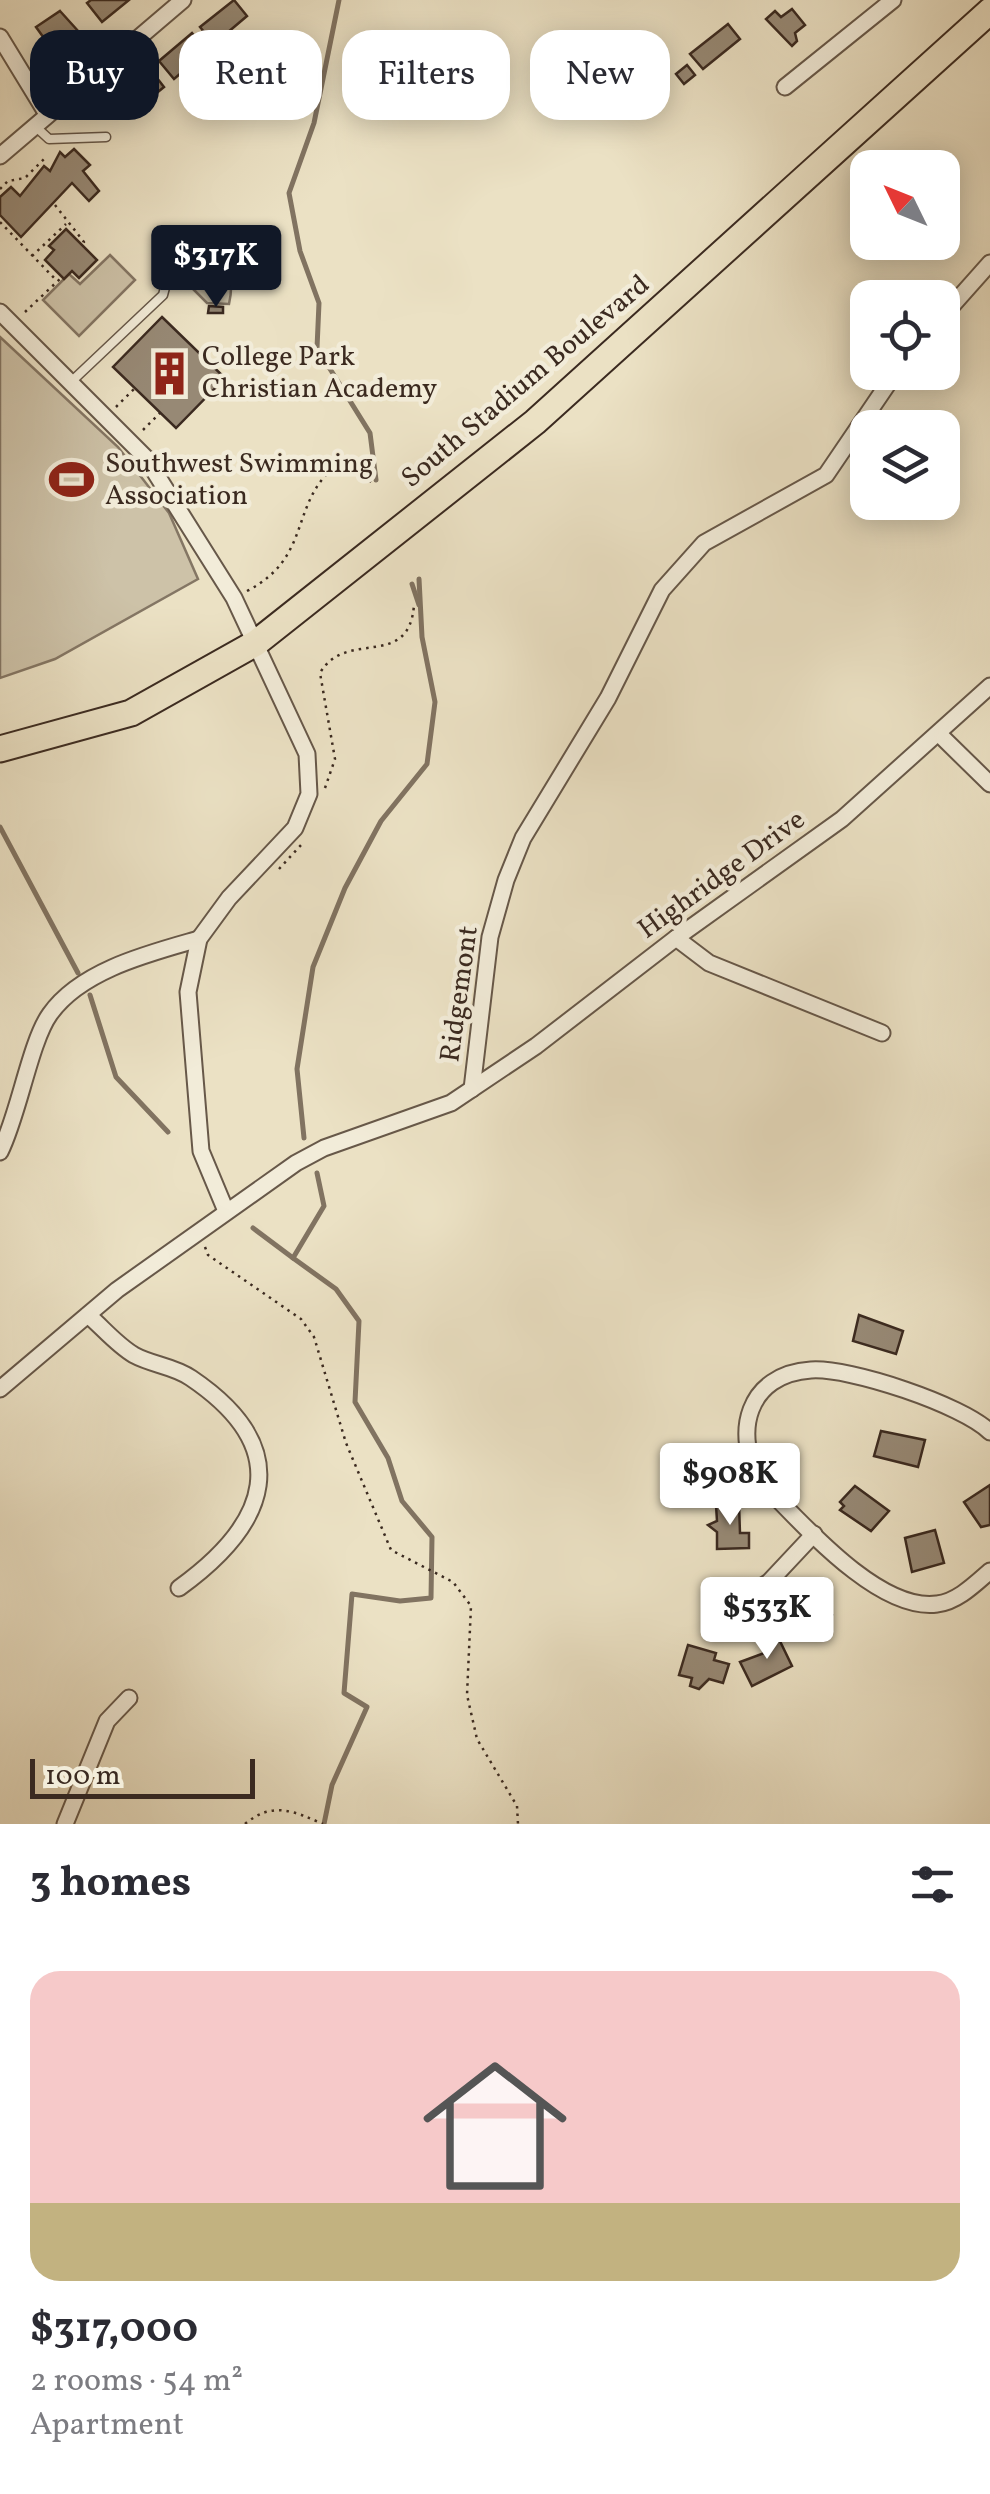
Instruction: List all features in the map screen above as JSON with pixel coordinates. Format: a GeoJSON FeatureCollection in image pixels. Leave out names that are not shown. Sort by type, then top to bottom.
{"type":"FeatureCollection","features":[{"type":"Feature","properties":{"kind":"main road","name":"South Stadium Boulevard"},"geometry":{"type":"LineString","coordinates":[[0,749],[131,712],[256,643],[535,422],[990,11]]}},
{"type":"Feature","properties":{"kind":"street"},"geometry":{"type":"LineString","coordinates":[[147,30],[182,0]]}},
{"type":"Feature","properties":{"kind":"street"},"geometry":{"type":"LineString","coordinates":[[785,87],[893,0]]}},
{"type":"Feature","properties":{"kind":"street"},"geometry":{"type":"LineString","coordinates":[[0,37],[30,85]]}},
{"type":"Feature","properties":{"kind":"street"},"geometry":{"type":"LineString","coordinates":[[0,156],[42,120]]}},
{"type":"Feature","properties":{"kind":"street"},"geometry":{"type":"LineString","coordinates":[[960,297],[990,263]]}},
{"type":"Feature","properties":{"kind":"street"},"geometry":{"type":"LineString","coordinates":[[0,312],[146,458],[234,598],[307,754],[309,794],[294,828],[229,898],[199,939],[188,992],[201,1152],[226,1212]]}},
{"type":"Feature","properties":{"kind":"street","name":"Ridgemont"},"geometry":{"type":"LineString","coordinates":[[0,1389],[88,1315],[226,1212],[324,1148],[452,1103],[472,1089],[490,937],[506,880],[523,838],[608,698],[662,590],[704,543],[826,475],[884,390]]}},
{"type":"Feature","properties":{"kind":"street","name":"Highridge Drive"},"geometry":{"type":"LineString","coordinates":[[472,1089],[842,819],[990,686]]}},
{"type":"Feature","properties":{"kind":"street"},"geometry":{"type":"LineString","coordinates":[[939,734],[990,784]]}},
{"type":"Feature","properties":{"kind":"street"},"geometry":{"type":"LineString","coordinates":[[676,938],[709,964],[882,1033]]}},
{"type":"Feature","properties":{"kind":"street"},"geometry":{"type":"LineString","coordinates":[[0,1152],[16,1119],[48,1015],[79,986],[148,953],[199,939]]}},
{"type":"Feature","properties":{"kind":"street"},"geometry":{"type":"LineString","coordinates":[[88,1315],[134,1355],[186,1374],[206,1388],[254,1448],[261,1492],[256,1506],[230,1543],[179,1588]]}},
{"type":"Feature","properties":{"kind":"street"},"geometry":{"type":"LineString","coordinates":[[990,1432],[960,1410],[901,1389],[811,1370],[775,1382],[753,1405],[743,1428],[750,1465],[761,1482],[814,1534],[882,1591],[910,1604],[940,1604],[990,1571]]}},
{"type":"Feature","properties":{"kind":"street"},"geometry":{"type":"LineString","coordinates":[[720,1614],[769,1582],[814,1534]]}},
{"type":"Feature","properties":{"kind":"street"},"geometry":{"type":"LineString","coordinates":[[65,1824],[107,1721],[129,1698]]}},
{"type":"Feature","properties":{"kind":"lane"},"geometry":{"type":"LineString","coordinates":[[36,126],[48,140],[106,137]]}},
{"type":"Feature","properties":{"kind":"lane"},"geometry":{"type":"LineString","coordinates":[[72,381],[163,295],[167,280],[162,270]]}},
{"type":"Feature","properties":{"kind":"path"},"geometry":{"type":"LineString","coordinates":[[0,189],[8,181],[25,178],[48,156]]}},
{"type":"Feature","properties":{"kind":"path"},"geometry":{"type":"LineString","coordinates":[[55,205],[84,242],[81,244]]}},
{"type":"Feature","properties":{"kind":"path"},"geometry":{"type":"LineString","coordinates":[[0,222],[57,282]]}},
{"type":"Feature","properties":{"kind":"path"},"geometry":{"type":"LineString","coordinates":[[32,256],[67,223]]}},
{"type":"Feature","properties":{"kind":"path"},"geometry":{"type":"LineString","coordinates":[[20,316],[62,277]]}},
{"type":"Feature","properties":{"kind":"path"},"geometry":{"type":"LineString","coordinates":[[115,408],[135,388]]}},
{"type":"Feature","properties":{"kind":"path"},"geometry":{"type":"LineString","coordinates":[[142,431],[160,413]]}},
{"type":"Feature","properties":{"kind":"path"},"geometry":{"type":"LineString","coordinates":[[234,598],[281,568],[320,484],[332,469],[354,468],[371,482]]}},
{"type":"Feature","properties":{"kind":"path"},"geometry":{"type":"LineString","coordinates":[[324,793],[335,760],[320,673],[338,654],[394,642],[406,635],[412,627],[414,604]]}},
{"type":"Feature","properties":{"kind":"path"},"geometry":{"type":"LineString","coordinates":[[276,872],[305,838]]}},
{"type":"Feature","properties":{"kind":"path"},"geometry":{"type":"LineString","coordinates":[[208,1240],[204,1250],[208,1256],[301,1319],[314,1337],[346,1443],[391,1550],[453,1582],[471,1606],[467,1695],[477,1739],[517,1806],[518,1824]]}},
{"type":"Feature","properties":{"kind":"path"},"geometry":{"type":"LineString","coordinates":[[245,1824],[261,1812],[287,1808],[323,1824]]}},
{"type":"Feature","properties":{"kind":"shaded area"},"geometry":{"type":"Polygon","coordinates":[[[205,237],[228,267],[229,304],[207,303],[178,274],[180,262],[205,237]]]}},
{"type":"Feature","properties":{"kind":"shaded area"},"geometry":{"type":"Polygon","coordinates":[[[110,255],[135,280],[79,336],[43,300],[69,274],[80,284],[110,255]]]}},
{"type":"Feature","properties":{"kind":"shaded area","name":"Southwest Swimming Association"},"geometry":{"type":"Polygon","coordinates":[[[0,337],[118,447],[169,513],[198,579],[55,659],[0,678],[0,337]]]}},
{"type":"Feature","properties":{"kind":"building"},"geometry":{"type":"Polygon","coordinates":[[[129,0],[102,22],[87,3],[129,0]]]}},
{"type":"Feature","properties":{"kind":"building"},"geometry":{"type":"Polygon","coordinates":[[[234,0],[247,16],[230,30],[200,27],[234,0]]]}},
{"type":"Feature","properties":{"kind":"building"},"geometry":{"type":"Polygon","coordinates":[[[792,9],[805,25],[795,33],[797,41],[792,46],[766,19],[775,11],[781,17],[792,9]]]}},
{"type":"Feature","properties":{"kind":"building"},"geometry":{"type":"Polygon","coordinates":[[[60,11],[77,30],[38,30],[36,27],[60,11]]]}},
{"type":"Feature","properties":{"kind":"building"},"geometry":{"type":"Polygon","coordinates":[[[728,24],[740,39],[703,69],[690,54],[728,24]]]}},
{"type":"Feature","properties":{"kind":"building"},"geometry":{"type":"Polygon","coordinates":[[[179,44],[179,75],[174,79],[159,61],[179,44]]]}},
{"type":"Feature","properties":{"kind":"building"},"geometry":{"type":"Polygon","coordinates":[[[687,65],[695,75],[684,84],[676,74],[687,65]]]}},
{"type":"Feature","properties":{"kind":"building"},"geometry":{"type":"Polygon","coordinates":[[[74,149],[90,165],[83,171],[99,191],[89,201],[72,183],[21,237],[0,215],[0,197],[11,187],[20,196],[44,166],[50,171],[60,152],[65,157],[74,149]]]}},
{"type":"Feature","properties":{"kind":"building"},"geometry":{"type":"Polygon","coordinates":[[[66,229],[97,260],[79,278],[72,271],[64,279],[45,260],[54,250],[49,246],[66,229]]]}},
{"type":"Feature","properties":{"kind":"building"},"geometry":{"type":"Polygon","coordinates":[[[209,306],[223,307],[223,313],[208,313],[209,306]]]}},
{"type":"Feature","properties":{"kind":"building","name":"College Park Christian Academy"},"geometry":{"type":"Polygon","coordinates":[[[162,317],[225,378],[176,428],[113,367],[162,317]]]}},
{"type":"Feature","properties":{"kind":"building"},"geometry":{"type":"Polygon","coordinates":[[[859,1315],[903,1331],[896,1354],[853,1341],[859,1315]]]}},
{"type":"Feature","properties":{"kind":"building"},"geometry":{"type":"Polygon","coordinates":[[[881,1431],[925,1440],[918,1467],[874,1456],[881,1431]]]}},
{"type":"Feature","properties":{"kind":"building"},"geometry":{"type":"Polygon","coordinates":[[[990,1485],[990,1525],[981,1527],[964,1502],[990,1485]]]}},
{"type":"Feature","properties":{"kind":"building"},"geometry":{"type":"Polygon","coordinates":[[[855,1486],[889,1511],[871,1531],[840,1510],[844,1506],[840,1502],[855,1486]]]}},
{"type":"Feature","properties":{"kind":"building"},"geometry":{"type":"Polygon","coordinates":[[[739,1504],[740,1533],[749,1533],[749,1548],[717,1549],[717,1532],[708,1525],[717,1521],[716,1505],[739,1504]]]}},
{"type":"Feature","properties":{"kind":"building"},"geometry":{"type":"Polygon","coordinates":[[[935,1530],[944,1563],[912,1572],[905,1538],[935,1530]]]}},
{"type":"Feature","properties":{"kind":"building"},"geometry":{"type":"Polygon","coordinates":[[[804,1597],[821,1601],[819,1613],[832,1615],[828,1637],[797,1636],[804,1597]]]}},
{"type":"Feature","properties":{"kind":"building"},"geometry":{"type":"Polygon","coordinates":[[[777,1635],[792,1666],[752,1686],[740,1662],[767,1652],[762,1642],[777,1635]]]}},
{"type":"Feature","properties":{"kind":"building"},"geometry":{"type":"Polygon","coordinates":[[[688,1645],[716,1653],[714,1660],[729,1664],[723,1683],[709,1679],[699,1689],[690,1686],[692,1678],[679,1675],[688,1645]]]}},
{"type":"Feature","properties":{"kind":"waterway"},"geometry":{"type":"LineString","coordinates":[[339,0],[314,123],[289,193],[300,251],[319,303],[317,348],[370,433],[376,480]]}},
{"type":"Feature","properties":{"kind":"waterway"},"geometry":{"type":"LineString","coordinates":[[304,1138],[297,1069],[313,967],[345,888],[381,821],[427,764],[435,702],[422,637],[419,579]]}},
{"type":"Feature","properties":{"kind":"waterway"},"geometry":{"type":"LineString","coordinates":[[412,584],[419,605]]}},
{"type":"Feature","properties":{"kind":"waterway"},"geometry":{"type":"LineString","coordinates":[[0,827],[78,973]]}},
{"type":"Feature","properties":{"kind":"waterway"},"geometry":{"type":"LineString","coordinates":[[90,995],[116,1077],[168,1132]]}},
{"type":"Feature","properties":{"kind":"waterway"},"geometry":{"type":"LineString","coordinates":[[317,1173],[324,1206],[293,1258],[336,1289],[359,1321],[355,1402],[388,1458],[402,1501],[432,1537],[431,1598],[400,1601],[352,1594],[344,1693],[367,1707],[332,1785],[324,1824]]}},
{"type":"Feature","properties":{"kind":"waterway"},"geometry":{"type":"LineString","coordinates":[[253,1228],[293,1258]]}},
{"type":"Feature","properties":{"kind":"place","name":"College Park Christian Academy"},"geometry":{"type":"Point","coordinates":[169,373]}},
{"type":"Feature","properties":{"kind":"place","name":"Southwest Swimming Association"},"geometry":{"type":"Point","coordinates":[72,480]}}]}
